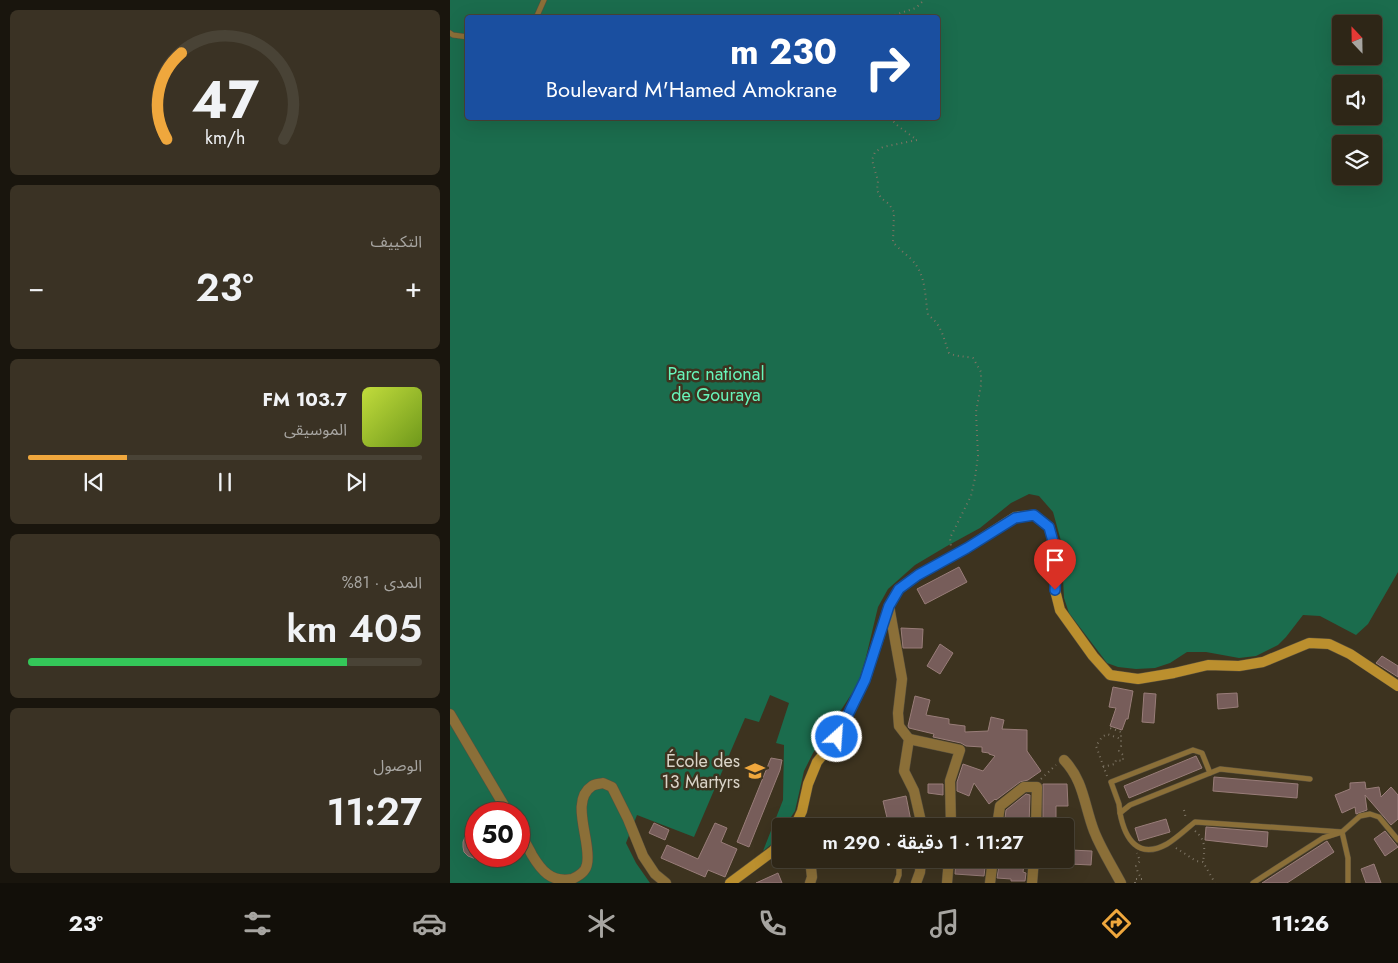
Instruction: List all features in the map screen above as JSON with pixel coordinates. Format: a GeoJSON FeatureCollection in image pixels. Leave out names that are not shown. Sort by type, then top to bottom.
{"type":"FeatureCollection","features":[{"type":"Feature","properties":{"kind":"main road"},"geometry":{"type":"LineString","coordinates":[[799,818],[808,784],[817,762],[837,737],[865,680],[889,606],[899,589],[918,575],[952,557],[1015,518],[1034,515],[1049,527],[1056,552],[1055,590],[1060,610],[1093,656],[1110,675],[1138,679],[1208,665],[1239,666],[1263,662],[1309,643],[1329,644],[1350,654],[1398,686]]}},
{"type":"Feature","properties":{"kind":"main road"},"geometry":{"type":"LineString","coordinates":[[730,883],[772,852]]}},
{"type":"Feature","properties":{"kind":"street"},"geometry":{"type":"LineString","coordinates":[[889,606],[902,679],[898,713],[899,726],[909,740],[960,750],[950,781],[951,818]]}},
{"type":"Feature","properties":{"kind":"street"},"geometry":{"type":"LineString","coordinates":[[450,714],[502,802]]}},
{"type":"Feature","properties":{"kind":"street"},"geometry":{"type":"LineString","coordinates":[[909,740],[904,771],[914,791],[920,818]]}},
{"type":"Feature","properties":{"kind":"street"},"geometry":{"type":"LineString","coordinates":[[1064,760],[1078,779],[1097,838],[1121,883]]}},
{"type":"Feature","properties":{"kind":"street"},"geometry":{"type":"LineString","coordinates":[[530,850],[545,876],[557,883],[567,882],[585,870],[588,863],[587,843],[581,805],[586,793],[592,786],[603,783],[612,788],[628,819],[643,856],[655,874],[666,883]]}},
{"type":"Feature","properties":{"kind":"street"},"geometry":{"type":"LineString","coordinates":[[998,818],[1000,806],[1024,787],[1037,788],[1036,818]]}},
{"type":"Feature","properties":{"kind":"street"},"geometry":{"type":"LineString","coordinates":[[810,883],[812,877],[811,868]]}},
{"type":"Feature","properties":{"kind":"street"},"geometry":{"type":"LineString","coordinates":[[916,883],[920,868]]}},
{"type":"Feature","properties":{"kind":"street"},"geometry":{"type":"LineString","coordinates":[[947,883],[948,868]]}},
{"type":"Feature","properties":{"kind":"street"},"geometry":{"type":"LineString","coordinates":[[990,883],[992,868]]}},
{"type":"Feature","properties":{"kind":"street"},"geometry":{"type":"LineString","coordinates":[[1032,883],[1033,868]]}},
{"type":"Feature","properties":{"kind":"lane"},"geometry":{"type":"LineString","coordinates":[[537,15],[544,0]]}},
{"type":"Feature","properties":{"kind":"lane"},"geometry":{"type":"LineString","coordinates":[[450,33],[465,37]]}},
{"type":"Feature","properties":{"kind":"lane"},"geometry":{"type":"LineString","coordinates":[[1210,773],[1202,753],[1193,750],[1111,782],[1120,804],[1123,828],[1133,844],[1148,850],[1166,844],[1195,822],[1342,832]]}},
{"type":"Feature","properties":{"kind":"lane"},"geometry":{"type":"LineString","coordinates":[[1120,813],[1130,805],[1220,769],[1310,779]]}},
{"type":"Feature","properties":{"kind":"lane"},"geometry":{"type":"LineString","coordinates":[[1254,883],[1323,838],[1342,832],[1360,816],[1370,814],[1379,817],[1398,840]]}},
{"type":"Feature","properties":{"kind":"lane"},"geometry":{"type":"LineString","coordinates":[[1342,832],[1348,858],[1348,883]]}},
{"type":"Feature","properties":{"kind":"lane"},"geometry":{"type":"LineString","coordinates":[[896,883],[899,868]]}},
{"type":"Feature","properties":{"kind":"path"},"geometry":{"type":"LineString","coordinates":[[894,15],[916,8],[923,1]]}},
{"type":"Feature","properties":{"kind":"path"},"geometry":{"type":"LineString","coordinates":[[892,120],[917,140],[882,147],[875,152],[872,160],[881,198],[889,204],[894,212],[893,242],[915,263],[923,278],[928,315],[936,320],[941,328],[949,353],[958,357],[974,358],[981,372],[976,412],[978,456],[975,478],[971,496],[950,538],[952,557]]}},
{"type":"Feature","properties":{"kind":"path"},"geometry":{"type":"LineString","coordinates":[[1103,767],[1115,764],[1116,760],[1122,761],[1123,755],[1119,751],[1122,732],[1110,728]]}},
{"type":"Feature","properties":{"kind":"path"},"geometry":{"type":"LineString","coordinates":[[1111,782],[1103,767],[1096,746],[1107,734],[1121,739]]}},
{"type":"Feature","properties":{"kind":"path"},"geometry":{"type":"LineString","coordinates":[[1037,788],[1042,777],[1064,760]]}},
{"type":"Feature","properties":{"kind":"path"},"geometry":{"type":"LineString","coordinates":[[1184,810],[1190,826],[1200,835],[1204,842],[1203,862],[1215,883]]}},
{"type":"Feature","properties":{"kind":"path"},"geometry":{"type":"LineString","coordinates":[[1166,844],[1181,850],[1196,861],[1203,862]]}},
{"type":"Feature","properties":{"kind":"path"},"geometry":{"type":"LineString","coordinates":[[1135,883],[1135,879],[1142,879],[1136,866],[1140,861],[1137,855],[1137,846]]}},
{"type":"Feature","properties":{"kind":"green space","name":"Parc national de Gouraya"},"geometry":{"type":"Polygon","coordinates":[[[450,0],[1398,0],[1398,572],[1368,624],[1356,635],[1320,616],[1303,615],[1278,645],[1256,656],[1239,658],[1206,652],[1187,652],[1170,663],[1155,668],[1136,669],[1118,667],[1107,663],[1069,613],[1064,598],[1061,541],[1053,512],[1039,496],[1029,494],[1011,503],[980,528],[915,565],[888,589],[878,607],[858,684],[813,753],[804,771],[795,811],[790,818],[776,818],[783,800],[784,745],[776,743],[789,703],[770,695],[759,722],[745,718],[694,837],[637,815],[626,843],[636,863],[650,883],[450,883],[450,0]]]}},
{"type":"Feature","properties":{"kind":"green space","name":"Parc national de Gouraya"},"geometry":{"type":"Polygon","coordinates":[[[772,828],[772,844],[763,851],[772,828]]]}},
{"type":"Feature","properties":{"kind":"building"},"geometry":{"type":"Polygon","coordinates":[[[959,567],[967,582],[925,604],[917,589],[959,567]]]}},
{"type":"Feature","properties":{"kind":"building"},"geometry":{"type":"Polygon","coordinates":[[[901,628],[923,629],[922,648],[903,648],[901,628]]]}},
{"type":"Feature","properties":{"kind":"building"},"geometry":{"type":"Polygon","coordinates":[[[940,644],[953,653],[940,674],[927,666],[940,644]]]}},
{"type":"Feature","properties":{"kind":"building"},"geometry":{"type":"Polygon","coordinates":[[[1382,656],[1398,666],[1398,677],[1376,663],[1382,656]]]}},
{"type":"Feature","properties":{"kind":"building"},"geometry":{"type":"Polygon","coordinates":[[[1113,687],[1133,691],[1128,719],[1126,719],[1122,730],[1110,726],[1116,708],[1109,707],[1113,687]]]}},
{"type":"Feature","properties":{"kind":"building"},"geometry":{"type":"Polygon","coordinates":[[[1144,693],[1156,694],[1154,723],[1142,722],[1144,693]]]}},
{"type":"Feature","properties":{"kind":"building"},"geometry":{"type":"Polygon","coordinates":[[[1237,693],[1238,707],[1218,709],[1217,694],[1237,693]]]}},
{"type":"Feature","properties":{"kind":"building"},"geometry":{"type":"Polygon","coordinates":[[[915,696],[930,700],[926,715],[949,719],[949,724],[965,726],[965,732],[988,731],[991,717],[1004,720],[1002,729],[1027,730],[1027,751],[1041,771],[1028,780],[1020,782],[989,804],[974,783],[969,796],[957,791],[957,782],[963,764],[983,771],[995,756],[982,752],[982,747],[966,746],[961,743],[933,737],[934,734],[909,728],[915,696]]]}},
{"type":"Feature","properties":{"kind":"building"},"geometry":{"type":"Polygon","coordinates":[[[1196,756],[1202,768],[1129,798],[1124,786],[1196,756]]]}},
{"type":"Feature","properties":{"kind":"building"},"geometry":{"type":"Polygon","coordinates":[[[771,758],[782,760],[780,770],[749,847],[737,842],[771,758]]]}},
{"type":"Feature","properties":{"kind":"building"},"geometry":{"type":"Polygon","coordinates":[[[1214,777],[1298,784],[1297,798],[1213,791],[1214,777]]]}},
{"type":"Feature","properties":{"kind":"building"},"geometry":{"type":"Polygon","coordinates":[[[1365,782],[1366,789],[1379,787],[1381,797],[1391,787],[1398,795],[1398,819],[1391,825],[1365,795],[1367,810],[1356,814],[1355,807],[1342,813],[1335,795],[1350,789],[1350,783],[1365,782]]]}},
{"type":"Feature","properties":{"kind":"building"},"geometry":{"type":"Polygon","coordinates":[[[928,784],[943,784],[943,795],[928,793],[928,784]]]}},
{"type":"Feature","properties":{"kind":"building"},"geometry":{"type":"Polygon","coordinates":[[[1043,784],[1067,784],[1068,806],[1056,806],[1056,818],[1043,818],[1043,784]]]}},
{"type":"Feature","properties":{"kind":"building"},"geometry":{"type":"Polygon","coordinates":[[[1026,794],[1030,795],[1029,818],[1005,818],[1006,810],[1026,794]]]}},
{"type":"Feature","properties":{"kind":"building"},"geometry":{"type":"Polygon","coordinates":[[[906,796],[910,818],[887,818],[883,801],[906,796]]]}},
{"type":"Feature","properties":{"kind":"building"},"geometry":{"type":"Polygon","coordinates":[[[1166,819],[1170,832],[1139,841],[1135,828],[1166,819]]]}},
{"type":"Feature","properties":{"kind":"building"},"geometry":{"type":"Polygon","coordinates":[[[654,823],[669,830],[665,840],[649,833],[654,823]]]}},
{"type":"Feature","properties":{"kind":"building"},"geometry":{"type":"Polygon","coordinates":[[[715,823],[727,828],[721,842],[737,849],[725,877],[708,870],[705,877],[661,858],[667,845],[698,859],[715,823]]]}},
{"type":"Feature","properties":{"kind":"building"},"geometry":{"type":"Polygon","coordinates":[[[1206,827],[1268,832],[1267,847],[1205,840],[1206,827]]]}},
{"type":"Feature","properties":{"kind":"building"},"geometry":{"type":"Polygon","coordinates":[[[1385,831],[1398,847],[1385,856],[1374,839],[1385,831]]]}},
{"type":"Feature","properties":{"kind":"building"},"geometry":{"type":"Polygon","coordinates":[[[465,837],[465,853],[463,847],[465,837]]]}},
{"type":"Feature","properties":{"kind":"building"},"geometry":{"type":"Polygon","coordinates":[[[1327,841],[1334,852],[1287,883],[1262,883],[1327,841]]]}},
{"type":"Feature","properties":{"kind":"building"},"geometry":{"type":"Polygon","coordinates":[[[1074,850],[1092,851],[1091,865],[1074,864],[1074,850]]]}},
{"type":"Feature","properties":{"kind":"building"},"geometry":{"type":"Polygon","coordinates":[[[1374,864],[1381,883],[1366,883],[1361,869],[1374,864]]]}},
{"type":"Feature","properties":{"kind":"building"},"geometry":{"type":"Polygon","coordinates":[[[955,868],[985,868],[984,876],[955,874],[955,868]]]}},
{"type":"Feature","properties":{"kind":"building"},"geometry":{"type":"Polygon","coordinates":[[[999,868],[1024,868],[1023,872],[1026,873],[1025,881],[997,878],[999,868]]]}},
{"type":"Feature","properties":{"kind":"building"},"geometry":{"type":"Polygon","coordinates":[[[778,873],[782,883],[756,883],[778,873]]]}},
{"type":"Feature","properties":{"kind":"place","name":"École des 13 Martyrs"},"geometry":{"type":"Point","coordinates":[755,771]}},
{"type":"Feature","properties":{"kind":"route"},"geometry":{"type":"LineString","coordinates":[[837,737],[865,680],[889,606],[899,589],[918,575],[967,548],[1015,518],[1034,515],[1049,527],[1056,552],[1055,590]]}}]}
